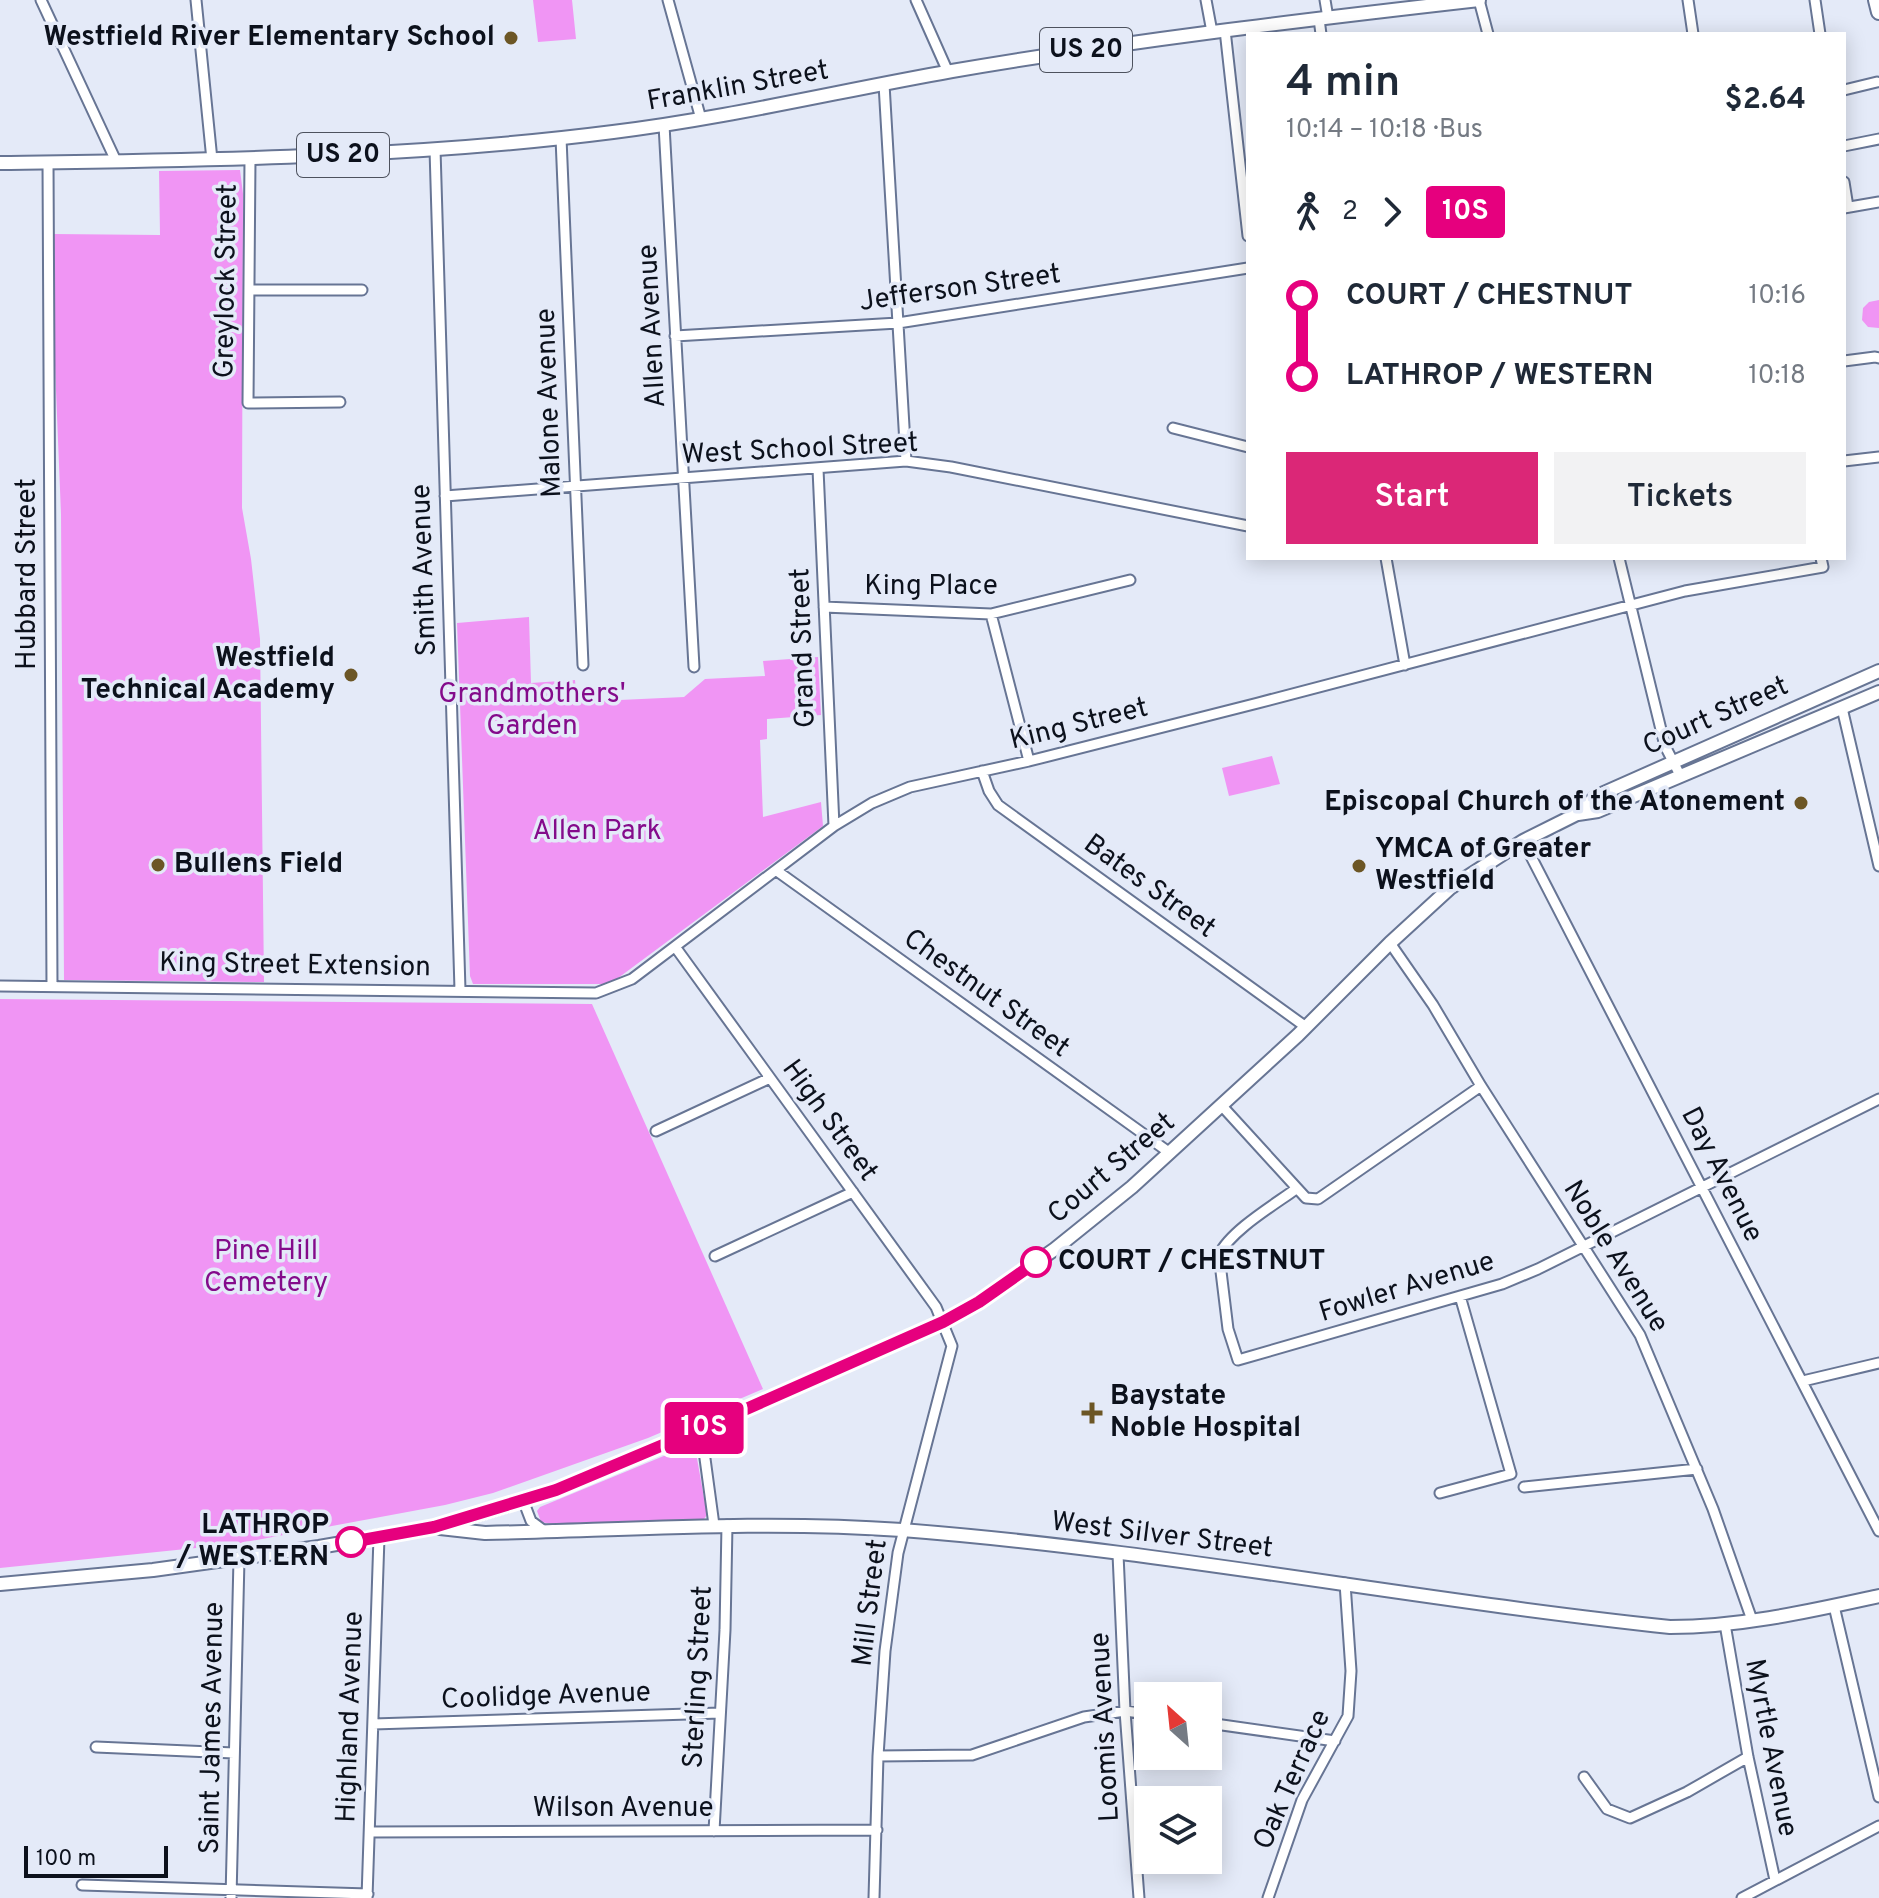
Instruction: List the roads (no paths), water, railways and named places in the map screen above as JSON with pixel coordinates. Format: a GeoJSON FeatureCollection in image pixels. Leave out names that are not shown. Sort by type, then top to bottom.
{"type":"FeatureCollection","features":[{"type":"Feature","properties":{"kind":"highway"},"geometry":{"type":"LineString","coordinates":[[1876,0],[1879,12]]}},
{"type":"Feature","properties":{"kind":"main road","name":"Franklin Street"},"geometry":{"type":"LineString","coordinates":[[0,163],[250,159],[435,149],[561,138],[701,119],[948,72],[1218,31],[1323,18],[1386,6],[1479,0]]}},
{"type":"Feature","properties":{"kind":"main road","name":"Court Street"},"geometry":{"type":"LineString","coordinates":[[434,1527],[556,1490],[943,1322],[979,1302],[1061,1245],[1170,1153],[1450,888],[1523,841],[1577,814],[1597,796],[1879,671]]}},
{"type":"Feature","properties":{"kind":"main road"},"geometry":{"type":"LineString","coordinates":[[1836,691],[1842,708]]}},
{"type":"Feature","properties":{"kind":"main road","name":"Court Street"},"geometry":{"type":"LineString","coordinates":[[1577,814],[1598,811],[1879,692]]}},
{"type":"Feature","properties":{"kind":"main road"},"geometry":{"type":"LineString","coordinates":[[1755,725],[1762,742]]}},
{"type":"Feature","properties":{"kind":"main road","name":"West Silver Street"},"geometry":{"type":"LineString","coordinates":[[434,1527],[485,1533],[720,1525],[902,1530],[1118,1554],[1670,1627],[1725,1624],[1799,1614],[1879,1596]]}},
{"type":"Feature","properties":{"kind":"main road"},"geometry":{"type":"LineString","coordinates":[[0,1584],[239,1559],[434,1527]]}},
{"type":"Feature","properties":{"kind":"street"},"geometry":{"type":"LineString","coordinates":[[41,0],[116,161]]}},
{"type":"Feature","properties":{"kind":"street"},"geometry":{"type":"LineString","coordinates":[[196,0],[212,160]]}},
{"type":"Feature","properties":{"kind":"street"},"geometry":{"type":"LineString","coordinates":[[668,0],[701,119]]}},
{"type":"Feature","properties":{"kind":"street"},"geometry":{"type":"LineString","coordinates":[[916,0],[948,72]]}},
{"type":"Feature","properties":{"kind":"street"},"geometry":{"type":"LineString","coordinates":[[1206,0],[1218,31],[1246,222]]}},
{"type":"Feature","properties":{"kind":"street"},"geometry":{"type":"LineString","coordinates":[[1321,32],[1325,0]]}},
{"type":"Feature","properties":{"kind":"street"},"geometry":{"type":"LineString","coordinates":[[1479,0],[1487,32]]}},
{"type":"Feature","properties":{"kind":"street"},"geometry":{"type":"LineString","coordinates":[[1688,0],[1693,32]]}},
{"type":"Feature","properties":{"kind":"street"},"geometry":{"type":"LineString","coordinates":[[1815,0],[1820,32]]}},
{"type":"Feature","properties":{"kind":"street"},"geometry":{"type":"LineString","coordinates":[[1846,90],[1877,82]]}},
{"type":"Feature","properties":{"kind":"street"},"geometry":{"type":"LineString","coordinates":[[884,84],[906,461]]}},
{"type":"Feature","properties":{"kind":"street","name":"Allen Avenue"},"geometry":{"type":"LineString","coordinates":[[664,125],[694,667]]}},
{"type":"Feature","properties":{"kind":"street","name":"Malone Avenue"},"geometry":{"type":"LineString","coordinates":[[561,138],[583,665]]}},
{"type":"Feature","properties":{"kind":"street"},"geometry":{"type":"LineString","coordinates":[[1846,146],[1879,139]]}},
{"type":"Feature","properties":{"kind":"street","name":"Smith Avenue"},"geometry":{"type":"LineString","coordinates":[[435,149],[460,990]]}},
{"type":"Feature","properties":{"kind":"street","name":"Greylock Street"},"geometry":{"type":"LineString","coordinates":[[250,159],[248,403],[340,402]]}},
{"type":"Feature","properties":{"kind":"street","name":"Hubbard Street"},"geometry":{"type":"LineString","coordinates":[[48,162],[52,986]]}},
{"type":"Feature","properties":{"kind":"street"},"geometry":{"type":"LineString","coordinates":[[1846,208],[1879,202]]}},
{"type":"Feature","properties":{"kind":"street","name":"Jefferson Street"},"geometry":{"type":"LineString","coordinates":[[675,336],[898,323],[1246,268]]}},
{"type":"Feature","properties":{"kind":"street"},"geometry":{"type":"LineString","coordinates":[[249,290],[362,290]]}},
{"type":"Feature","properties":{"kind":"street"},"geometry":{"type":"LineString","coordinates":[[1846,361],[1879,358]]}},
{"type":"Feature","properties":{"kind":"street"},"geometry":{"type":"LineString","coordinates":[[1173,428],[1246,446]]}},
{"type":"Feature","properties":{"kind":"street"},"geometry":{"type":"LineString","coordinates":[[1846,461],[1879,457]]}},
{"type":"Feature","properties":{"kind":"street","name":"West School Street"},"geometry":{"type":"LineString","coordinates":[[445,496],[906,461],[951,467],[1246,526]]}},
{"type":"Feature","properties":{"kind":"street","name":"Grand Street"},"geometry":{"type":"LineString","coordinates":[[818,469],[834,826]]}},
{"type":"Feature","properties":{"kind":"street"},"geometry":{"type":"LineString","coordinates":[[1386,560],[1405,665]]}},
{"type":"Feature","properties":{"kind":"street"},"geometry":{"type":"LineString","coordinates":[[1619,560],[1665,746],[1680,775]]}},
{"type":"Feature","properties":{"kind":"street","name":"King Street"},"geometry":{"type":"LineString","coordinates":[[590,993],[621,986],[676,948],[834,826],[872,803],[910,787],[1029,761],[1630,605],[1710,586],[1823,567],[1821,560]]}},
{"type":"Feature","properties":{"kind":"street","name":"King Place"},"geometry":{"type":"LineString","coordinates":[[824,607],[991,614],[1130,580]]}},
{"type":"Feature","properties":{"kind":"street"},"geometry":{"type":"LineString","coordinates":[[991,614],[1029,761]]}},
{"type":"Feature","properties":{"kind":"street"},"geometry":{"type":"LineString","coordinates":[[1842,708],[1879,866]]}},
{"type":"Feature","properties":{"kind":"street","name":"Bates Street"},"geometry":{"type":"LineString","coordinates":[[982,771],[998,805],[1306,1027]]}},
{"type":"Feature","properties":{"kind":"street","name":"Day Avenue"},"geometry":{"type":"LineString","coordinates":[[1523,841],[1879,1531]]}},
{"type":"Feature","properties":{"kind":"street","name":"Chestnut Street"},"geometry":{"type":"LineString","coordinates":[[777,871],[1170,1153]]}},
{"type":"Feature","properties":{"kind":"street","name":"Noble Avenue"},"geometry":{"type":"LineString","coordinates":[[1390,943],[1433,1005],[1640,1335],[1697,1469],[1752,1620]]}},
{"type":"Feature","properties":{"kind":"street","name":"High Street"},"geometry":{"type":"LineString","coordinates":[[676,948],[936,1307],[943,1322]]}},
{"type":"Feature","properties":{"kind":"street","name":"King Street Extension"},"geometry":{"type":"LineString","coordinates":[[0,986],[590,993]]}},
{"type":"Feature","properties":{"kind":"street"},"geometry":{"type":"LineString","coordinates":[[656,1131],[770,1078]]}},
{"type":"Feature","properties":{"kind":"street"},"geometry":{"type":"LineString","coordinates":[[1222,1106],[1296,1189],[1306,1198],[1318,1199],[1481,1086]]}},
{"type":"Feature","properties":{"kind":"street","name":"Fowler Avenue"},"geometry":{"type":"LineString","coordinates":[[1296,1189],[1222,1248],[1218,1264],[1228,1329],[1238,1360],[1502,1284],[1879,1099]]}},
{"type":"Feature","properties":{"kind":"street"},"geometry":{"type":"LineString","coordinates":[[715,1256],[853,1192]]}},
{"type":"Feature","properties":{"kind":"street"},"geometry":{"type":"LineString","coordinates":[[1440,1493],[1511,1474],[1460,1296]]}},
{"type":"Feature","properties":{"kind":"street","name":"Mill Street"},"geometry":{"type":"LineString","coordinates":[[874,1898],[885,1651],[902,1530],[951,1354],[952,1346],[943,1322]]}},
{"type":"Feature","properties":{"kind":"street"},"geometry":{"type":"LineString","coordinates":[[1803,1381],[1879,1363]]}},
{"type":"Feature","properties":{"kind":"street","name":"Sterling Street"},"geometry":{"type":"LineString","coordinates":[[701,1429],[720,1525],[720,1713],[714,1831]]}},
{"type":"Feature","properties":{"kind":"street"},"geometry":{"type":"LineString","coordinates":[[1524,1487],[1697,1469]]}},
{"type":"Feature","properties":{"kind":"street"},"geometry":{"type":"LineString","coordinates":[[523,1500],[531,1521],[546,1532]]}},
{"type":"Feature","properties":{"kind":"street","name":"Highland Avenue"},"geometry":{"type":"LineString","coordinates":[[368,1896],[379,1537]]}},
{"type":"Feature","properties":{"kind":"street","name":"Loomis Avenue"},"geometry":{"type":"LineString","coordinates":[[1118,1554],[1125,1711],[1139,1898]]}},
{"type":"Feature","properties":{"kind":"street","name":"Saint James Avenue"},"geometry":{"type":"LineString","coordinates":[[231,1894],[239,1559]]}},
{"type":"Feature","properties":{"kind":"street","name":"Oak Terrace"},"geometry":{"type":"LineString","coordinates":[[1268,1898],[1302,1800],[1348,1716],[1351,1671],[1345,1583]]}},
{"type":"Feature","properties":{"kind":"street"},"geometry":{"type":"LineString","coordinates":[[1834,1606],[1879,1797]]}},
{"type":"Feature","properties":{"kind":"street","name":"Myrtle Avenue"},"geometry":{"type":"LineString","coordinates":[[1725,1624],[1748,1757],[1775,1880]]}},
{"type":"Feature","properties":{"kind":"street"},"geometry":{"type":"LineString","coordinates":[[878,1756],[972,1755],[1084,1717],[1134,1712]]}},
{"type":"Feature","properties":{"kind":"street","name":"Coolidge Avenue"},"geometry":{"type":"LineString","coordinates":[[373,1724],[720,1713]]}},
{"type":"Feature","properties":{"kind":"street"},"geometry":{"type":"LineString","coordinates":[[1222,1725],[1335,1741]]}},
{"type":"Feature","properties":{"kind":"street"},"geometry":{"type":"LineString","coordinates":[[96,1747],[234,1753]]}},
{"type":"Feature","properties":{"kind":"street"},"geometry":{"type":"LineString","coordinates":[[1584,1777],[1607,1809],[1630,1818],[1641,1816],[1748,1757]]}},
{"type":"Feature","properties":{"kind":"street"},"geometry":{"type":"LineString","coordinates":[[1742,1898],[1879,1826]]}},
{"type":"Feature","properties":{"kind":"street","name":"Wilson Avenue"},"geometry":{"type":"LineString","coordinates":[[370,1832],[877,1830]]}},
{"type":"Feature","properties":{"kind":"street"},"geometry":{"type":"LineString","coordinates":[[82,1885],[231,1894],[368,1896]]}},
{"type":"Feature","properties":{"kind":"place","name":"Westfield River Elementary School"},"geometry":{"type":"Point","coordinates":[511,38]}},
{"type":"Feature","properties":{"kind":"place","name":"Westfield Technical Academy"},"geometry":{"type":"Point","coordinates":[351,675]}},
{"type":"Feature","properties":{"kind":"place","name":"Episcopal Church of the Atonement"},"geometry":{"type":"Point","coordinates":[1801,803]}},
{"type":"Feature","properties":{"kind":"place","name":"Bullens Field"},"geometry":{"type":"Point","coordinates":[158,865]}},
{"type":"Feature","properties":{"kind":"place","name":"YMCA of Greater Westfield"},"geometry":{"type":"Point","coordinates":[1359,866]}},
{"type":"Feature","properties":{"kind":"place","name":"COURT / CHESTNUT"},"geometry":{"type":"Point","coordinates":[1036,1262]}},
{"type":"Feature","properties":{"kind":"place","name":"Baystate Noble Hospital"},"geometry":{"type":"Point","coordinates":[1092,1413]}},
{"type":"Feature","properties":{"kind":"place","name":"LATHROP / WESTERN"},"geometry":{"type":"Point","coordinates":[351,1542]}},
{"type":"Feature","properties":{"kind":"park label","name":"Grandmothers' Garden"},"geometry":{"type":"Point","coordinates":[532,711]}},
{"type":"Feature","properties":{"kind":"park label","name":"Allen Park"},"geometry":{"type":"Point","coordinates":[597,832]}},
{"type":"Feature","properties":{"kind":"park label","name":"Pine Hill Cemetery"},"geometry":{"type":"Point","coordinates":[266,1268]}}]}
